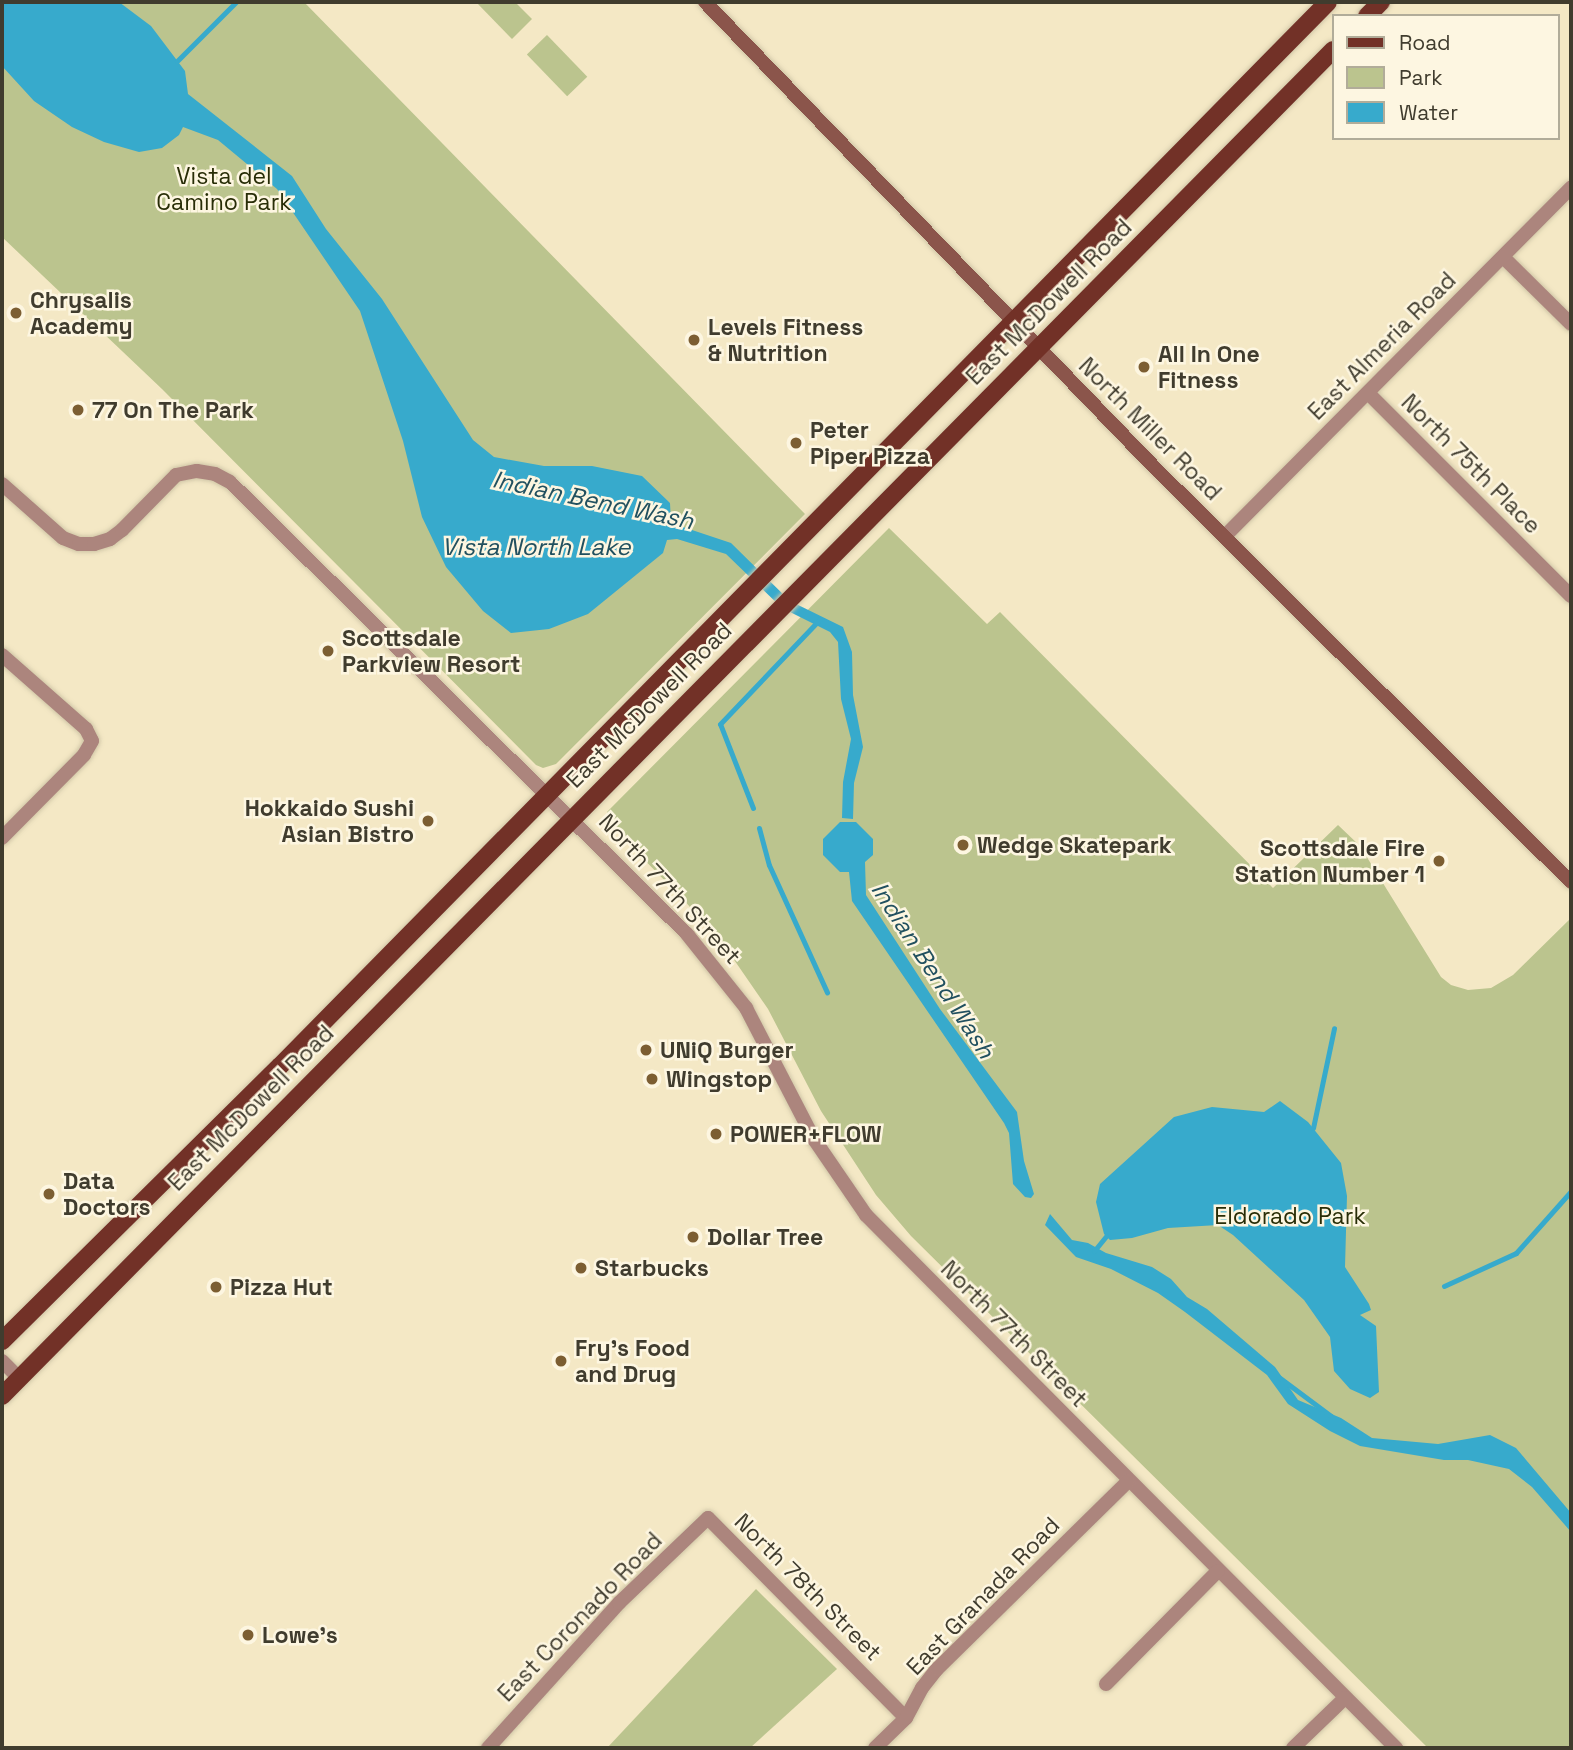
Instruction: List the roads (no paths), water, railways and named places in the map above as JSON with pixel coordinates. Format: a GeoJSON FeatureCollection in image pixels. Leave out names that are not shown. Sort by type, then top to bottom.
{"type":"FeatureCollection","features":[{"type":"Feature","properties":{"kind":"main road","name":"East McDowell Road"},"geometry":{"type":"LineString","coordinates":[[2,1341],[548,794],[1328,2]]}},
{"type":"Feature","properties":{"kind":"main road","name":"East McDowell Road"},"geometry":{"type":"LineString","coordinates":[[2,1396],[1332,51]]}},
{"type":"Feature","properties":{"kind":"street","name":"North Miller Road"},"geometry":{"type":"LineString","coordinates":[[705,2],[1038,348],[1571,881]]}},
{"type":"Feature","properties":{"kind":"street","name":"East Almeria Road"},"geometry":{"type":"LineString","coordinates":[[1225,536],[1571,188]]}},
{"type":"Feature","properties":{"kind":"street"},"geometry":{"type":"LineString","coordinates":[[1503,257],[1571,324]]}},
{"type":"Feature","properties":{"kind":"street","name":"North 75th Place"},"geometry":{"type":"LineString","coordinates":[[1368,393],[1571,596]]}},
{"type":"Feature","properties":{"kind":"street","name":"North 77th Street"},"geometry":{"type":"LineString","coordinates":[[2,484],[63,538],[79,544],[94,544],[110,539],[122,530],[176,475],[197,471],[215,474],[230,482],[687,933],[746,1008],[814,1139],[866,1215],[1395,1748]]}},
{"type":"Feature","properties":{"kind":"street"},"geometry":{"type":"LineString","coordinates":[[2,655],[86,729],[92,741],[84,755],[2,838]]}},
{"type":"Feature","properties":{"kind":"street"},"geometry":{"type":"LineString","coordinates":[[2,1361],[19,1378]]}},
{"type":"Feature","properties":{"kind":"street","name":"East Granada Road"},"geometry":{"type":"LineString","coordinates":[[875,1748],[906,1718],[922,1688],[937,1670],[1128,1480]]}},
{"type":"Feature","properties":{"kind":"street","name":"North 78th Street"},"geometry":{"type":"LineString","coordinates":[[708,1518],[906,1718]]}},
{"type":"Feature","properties":{"kind":"street","name":"East Coronado Road"},"geometry":{"type":"LineString","coordinates":[[488,1748],[619,1603],[708,1518]]}},
{"type":"Feature","properties":{"kind":"street"},"geometry":{"type":"LineString","coordinates":[[1106,1684],[1218,1571]]}},
{"type":"Feature","properties":{"kind":"street"},"geometry":{"type":"LineString","coordinates":[[1293,1748],[1345,1698]]}},
{"type":"Feature","properties":{"kind":"water","name":"Vista North Lake"},"geometry":{"type":"Polygon","coordinates":[[[2,2],[119,2],[151,26],[185,71],[188,94],[292,176],[326,229],[382,299],[473,440],[494,457],[544,466],[592,466],[642,476],[670,503],[671,523],[731,543],[790,601],[843,627],[852,652],[853,695],[863,747],[854,783],[853,819],[842,818],[843,782],[851,739],[841,699],[838,642],[830,632],[782,608],[726,554],[677,539],[667,540],[663,553],[588,614],[549,629],[511,633],[483,611],[446,567],[422,517],[403,441],[360,311],[277,189],[218,140],[183,127],[179,135],[162,148],[139,152],[104,142],[72,127],[34,101],[2,66],[2,2]]]}},
{"type":"Feature","properties":{"kind":"water"},"geometry":{"type":"Polygon","coordinates":[[[840,822],[856,822],[873,839],[873,855],[865,862],[866,895],[940,1009],[1017,1112],[1024,1161],[1034,1194],[1031,1198],[1025,1197],[1013,1184],[1009,1133],[1004,1123],[852,901],[849,872],[840,872],[823,855],[823,839],[840,822]]]}},
{"type":"Feature","properties":{"kind":"water"},"geometry":{"type":"Polygon","coordinates":[[[1280,1101],[1308,1122],[1341,1163],[1347,1196],[1345,1267],[1371,1310],[1360,1315],[1376,1326],[1379,1392],[1370,1398],[1350,1389],[1334,1371],[1330,1337],[1304,1300],[1233,1235],[1218,1225],[1168,1228],[1132,1238],[1110,1240],[1104,1234],[1096,1202],[1100,1184],[1174,1117],[1212,1107],[1264,1112],[1280,1101]]]}},
{"type":"Feature","properties":{"kind":"water"},"geometry":{"type":"Polygon","coordinates":[[[1050,1214],[1072,1240],[1088,1243],[1106,1253],[1152,1267],[1171,1279],[1187,1297],[1207,1309],[1275,1367],[1298,1400],[1341,1418],[1372,1438],[1438,1444],[1490,1435],[1516,1448],[1571,1513],[1571,1532],[1532,1487],[1509,1469],[1468,1460],[1444,1460],[1360,1446],[1330,1431],[1288,1404],[1267,1375],[1158,1293],[1111,1269],[1076,1257],[1045,1225],[1050,1214]]]}},
{"type":"Feature","properties":{"kind":"waterway"},"geometry":{"type":"LineString","coordinates":[[177,61],[236,2]]}},
{"type":"Feature","properties":{"kind":"waterway"},"geometry":{"type":"LineString","coordinates":[[753,808],[720,724],[819,620]]}},
{"type":"Feature","properties":{"kind":"waterway"},"geometry":{"type":"LineString","coordinates":[[759,828],[769,865],[827,992]]}},
{"type":"Feature","properties":{"kind":"waterway"},"geometry":{"type":"LineString","coordinates":[[1313,1128],[1334,1028]]}},
{"type":"Feature","properties":{"kind":"waterway"},"geometry":{"type":"LineString","coordinates":[[1444,1286],[1516,1253],[1571,1191]]}},
{"type":"Feature","properties":{"kind":"waterway"},"geometry":{"type":"LineString","coordinates":[[1094,1251],[1106,1236]]}},
{"type":"Feature","properties":{"kind":"waterway","name":"Indian Bend Wash"},"geometry":{"type":"LineString","coordinates":[[1280,1378],[1331,1416]]}},
{"type":"Feature","properties":{"kind":"place","name":"Chrysalis Academy"},"geometry":{"type":"Point","coordinates":[16,313]}},
{"type":"Feature","properties":{"kind":"place","name":"Levels Fitness & Nutrition"},"geometry":{"type":"Point","coordinates":[694,340]}},
{"type":"Feature","properties":{"kind":"place","name":"All In One Fitness"},"geometry":{"type":"Point","coordinates":[1144,367]}},
{"type":"Feature","properties":{"kind":"place","name":"77 On The Park"},"geometry":{"type":"Point","coordinates":[78,410]}},
{"type":"Feature","properties":{"kind":"place","name":"Peter Piper Pizza"},"geometry":{"type":"Point","coordinates":[796,443]}},
{"type":"Feature","properties":{"kind":"place","name":"Scottsdale Parkview Resort"},"geometry":{"type":"Point","coordinates":[328,651]}},
{"type":"Feature","properties":{"kind":"place","name":"Hokkaido Sushi Asian Bistro"},"geometry":{"type":"Point","coordinates":[428,821]}},
{"type":"Feature","properties":{"kind":"place","name":"Wedge Skatepark"},"geometry":{"type":"Point","coordinates":[963,845]}},
{"type":"Feature","properties":{"kind":"place","name":"Scottsdale Fire Station Number 1"},"geometry":{"type":"Point","coordinates":[1439,861]}},
{"type":"Feature","properties":{"kind":"place","name":"UNiQ Burger"},"geometry":{"type":"Point","coordinates":[646,1050]}},
{"type":"Feature","properties":{"kind":"place","name":"Wingstop"},"geometry":{"type":"Point","coordinates":[652,1079]}},
{"type":"Feature","properties":{"kind":"place","name":"POWER+FLOW"},"geometry":{"type":"Point","coordinates":[716,1134]}},
{"type":"Feature","properties":{"kind":"place","name":"Data Doctors"},"geometry":{"type":"Point","coordinates":[49,1194]}},
{"type":"Feature","properties":{"kind":"place","name":"Dollar Tree"},"geometry":{"type":"Point","coordinates":[693,1237]}},
{"type":"Feature","properties":{"kind":"place","name":"Starbucks"},"geometry":{"type":"Point","coordinates":[581,1268]}},
{"type":"Feature","properties":{"kind":"place","name":"Pizza Hut"},"geometry":{"type":"Point","coordinates":[216,1287]}},
{"type":"Feature","properties":{"kind":"place","name":"Fry's Food and Drug"},"geometry":{"type":"Point","coordinates":[561,1361]}},
{"type":"Feature","properties":{"kind":"place","name":"Lowe's"},"geometry":{"type":"Point","coordinates":[248,1635]}},
{"type":"Feature","properties":{"kind":"park label","name":"Vista del Camino Park"},"geometry":{"type":"Point","coordinates":[224,189]}},
{"type":"Feature","properties":{"kind":"park label","name":"Eldorado Park"},"geometry":{"type":"Point","coordinates":[1290,1216]}}]}
